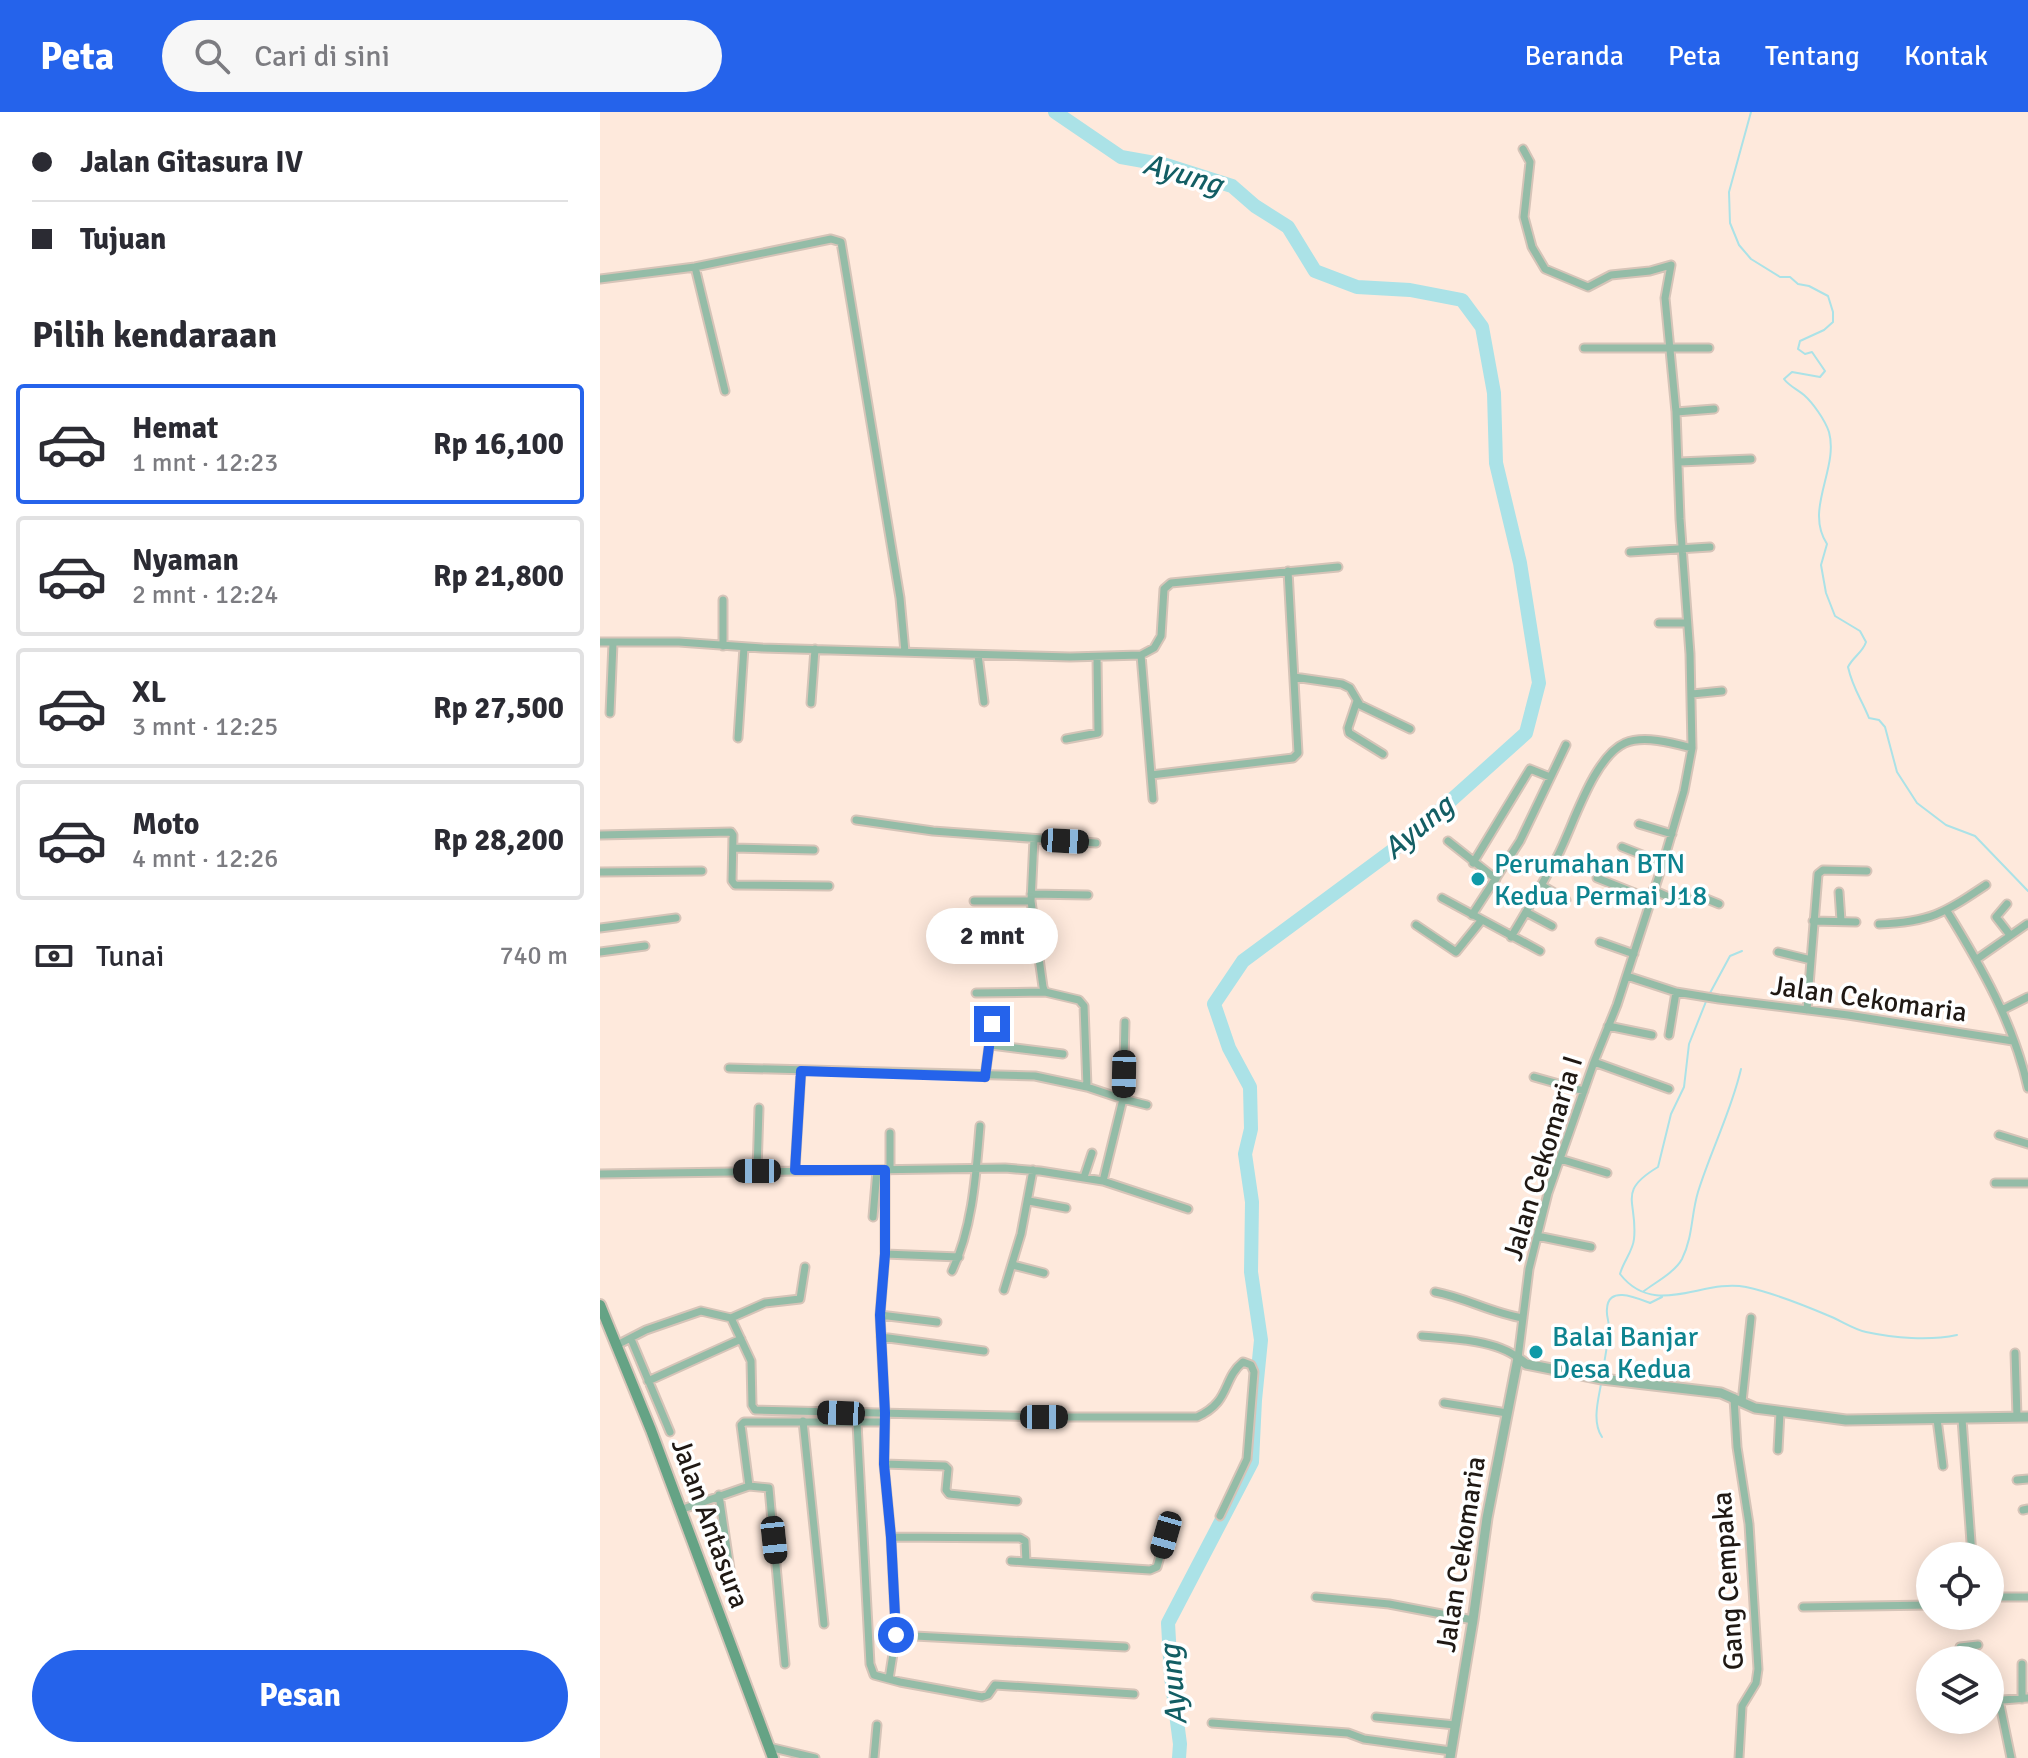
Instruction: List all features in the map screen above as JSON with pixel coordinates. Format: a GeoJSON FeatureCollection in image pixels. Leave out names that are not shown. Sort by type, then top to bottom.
{"type":"FeatureCollection","features":[{"type":"Feature","properties":{"kind":"main road","name":"Jalan Antasura"},"geometry":{"type":"LineString","coordinates":[[600,1305],[771,1753]]}},
{"type":"Feature","properties":{"kind":"street","name":"Jalan Cekomaria I"},"geometry":{"type":"LineString","coordinates":[[1518,1358],[1525,1295],[1537,1236],[1560,1159],[1627,976],[1663,863],[1692,748],[1692,694],[1676,412],[1665,298],[1671,265],[1650,271],[1611,275],[1588,287],[1545,269],[1532,247],[1524,217],[1530,162],[1523,149]]}},
{"type":"Feature","properties":{"kind":"street"},"geometry":{"type":"LineString","coordinates":[[600,279],[695,267],[831,239],[841,242],[900,598],[905,652]]}},
{"type":"Feature","properties":{"kind":"street"},"geometry":{"type":"LineString","coordinates":[[695,267],[725,391]]}},
{"type":"Feature","properties":{"kind":"street"},"geometry":{"type":"LineString","coordinates":[[1584,348],[1709,348]]}},
{"type":"Feature","properties":{"kind":"street"},"geometry":{"type":"LineString","coordinates":[[1676,412],[1714,409]]}},
{"type":"Feature","properties":{"kind":"street"},"geometry":{"type":"LineString","coordinates":[[1679,462],[1751,459]]}},
{"type":"Feature","properties":{"kind":"street"},"geometry":{"type":"LineString","coordinates":[[1630,552],[1710,547]]}},
{"type":"Feature","properties":{"kind":"street"},"geometry":{"type":"LineString","coordinates":[[600,642],[679,642],[978,655],[1141,655],[1154,648],[1161,636],[1164,589],[1171,583],[1338,567]]}},
{"type":"Feature","properties":{"kind":"street"},"geometry":{"type":"LineString","coordinates":[[1151,775],[1293,758],[1298,753],[1288,571]]}},
{"type":"Feature","properties":{"kind":"street"},"geometry":{"type":"LineString","coordinates":[[723,600],[723,646]]}},
{"type":"Feature","properties":{"kind":"street"},"geometry":{"type":"LineString","coordinates":[[1659,623],[1687,623]]}},
{"type":"Feature","properties":{"kind":"street"},"geometry":{"type":"LineString","coordinates":[[610,713],[613,643]]}},
{"type":"Feature","properties":{"kind":"street"},"geometry":{"type":"LineString","coordinates":[[738,738],[744,647]]}},
{"type":"Feature","properties":{"kind":"street"},"geometry":{"type":"LineString","coordinates":[[811,703],[815,649]]}},
{"type":"Feature","properties":{"kind":"street"},"geometry":{"type":"LineString","coordinates":[[978,655],[984,702]]}},
{"type":"Feature","properties":{"kind":"street"},"geometry":{"type":"LineString","coordinates":[[1141,655],[1153,799]]}},
{"type":"Feature","properties":{"kind":"street"},"geometry":{"type":"LineString","coordinates":[[1066,739],[1099,732],[1097,657]]}},
{"type":"Feature","properties":{"kind":"street"},"geometry":{"type":"LineString","coordinates":[[1294,677],[1342,684],[1350,688],[1357,701],[1410,729]]}},
{"type":"Feature","properties":{"kind":"street"},"geometry":{"type":"LineString","coordinates":[[600,693],[610,690]]}},
{"type":"Feature","properties":{"kind":"street"},"geometry":{"type":"LineString","coordinates":[[1692,694],[1722,691]]}},
{"type":"Feature","properties":{"kind":"street"},"geometry":{"type":"LineString","coordinates":[[1357,701],[1349,733],[1383,754]]}},
{"type":"Feature","properties":{"kind":"street"},"geometry":{"type":"LineString","coordinates":[[1511,937],[1559,854],[1591,782],[1622,744],[1633,740],[1692,748]]}},
{"type":"Feature","properties":{"kind":"street"},"geometry":{"type":"LineString","coordinates":[[1472,915],[1520,841],[1566,745]]}},
{"type":"Feature","properties":{"kind":"street"},"geometry":{"type":"LineString","coordinates":[[1473,863],[1530,769],[1550,777]]}},
{"type":"Feature","properties":{"kind":"street"},"geometry":{"type":"LineString","coordinates":[[856,820],[933,831],[1096,843]]}},
{"type":"Feature","properties":{"kind":"street"},"geometry":{"type":"LineString","coordinates":[[1639,824],[1672,834]]}},
{"type":"Feature","properties":{"kind":"street"},"geometry":{"type":"LineString","coordinates":[[600,835],[727,831],[733,835],[732,881],[735,885],[829,886]]}},
{"type":"Feature","properties":{"kind":"street"},"geometry":{"type":"LineString","coordinates":[[1034,839],[1031,898],[1045,992]]}},
{"type":"Feature","properties":{"kind":"street"},"geometry":{"type":"LineString","coordinates":[[1448,841],[1496,879]]}},
{"type":"Feature","properties":{"kind":"street"},"geometry":{"type":"LineString","coordinates":[[1622,847],[1663,863]]}},
{"type":"Feature","properties":{"kind":"street"},"geometry":{"type":"LineString","coordinates":[[733,848],[814,850]]}},
{"type":"Feature","properties":{"kind":"street"},"geometry":{"type":"LineString","coordinates":[[600,872],[702,871]]}},
{"type":"Feature","properties":{"kind":"street"},"geometry":{"type":"LineString","coordinates":[[1807,1010],[1819,872],[1867,871]]}},
{"type":"Feature","properties":{"kind":"street"},"geometry":{"type":"LineString","coordinates":[[1597,878],[1682,903],[1697,895],[1719,904]]}},
{"type":"Feature","properties":{"kind":"street"},"geometry":{"type":"LineString","coordinates":[[1541,885],[1566,900]]}},
{"type":"Feature","properties":{"kind":"street"},"geometry":{"type":"LineString","coordinates":[[1879,924],[1917,922],[1947,911],[1986,885]]}},
{"type":"Feature","properties":{"kind":"street"},"geometry":{"type":"LineString","coordinates":[[1839,892],[1841,921]]}},
{"type":"Feature","properties":{"kind":"street"},"geometry":{"type":"LineString","coordinates":[[974,901],[1088,895]]}},
{"type":"Feature","properties":{"kind":"street"},"geometry":{"type":"LineString","coordinates":[[1442,898],[1540,951]]}},
{"type":"Feature","properties":{"kind":"street"},"geometry":{"type":"LineString","coordinates":[[2007,904],[1996,917],[2010,935]]}},
{"type":"Feature","properties":{"kind":"street"},"geometry":{"type":"LineString","coordinates":[[1947,911],[1977,959],[2002,1010],[2027,1077],[2028,1088]]}},
{"type":"Feature","properties":{"kind":"street"},"geometry":{"type":"LineString","coordinates":[[1526,912],[1552,926]]}},
{"type":"Feature","properties":{"kind":"street"},"geometry":{"type":"LineString","coordinates":[[600,928],[676,918]]}},
{"type":"Feature","properties":{"kind":"street"},"geometry":{"type":"LineString","coordinates":[[1416,925],[1456,952],[1481,921]]}},
{"type":"Feature","properties":{"kind":"street"},"geometry":{"type":"LineString","coordinates":[[1813,921],[1856,922]]}},
{"type":"Feature","properties":{"kind":"street"},"geometry":{"type":"LineString","coordinates":[[1977,959],[2027,924]]}},
{"type":"Feature","properties":{"kind":"street"},"geometry":{"type":"LineString","coordinates":[[970,938],[1036,942]]}},
{"type":"Feature","properties":{"kind":"street"},"geometry":{"type":"LineString","coordinates":[[1600,942],[1634,954]]}},
{"type":"Feature","properties":{"kind":"street"},"geometry":{"type":"LineString","coordinates":[[600,952],[645,946]]}},
{"type":"Feature","properties":{"kind":"street"},"geometry":{"type":"LineString","coordinates":[[1778,952],[1811,960]]}},
{"type":"Feature","properties":{"kind":"street","name":"Jalan Cekomaria"},"geometry":{"type":"LineString","coordinates":[[1627,976],[1676,992],[2013,1041]]}},
{"type":"Feature","properties":{"kind":"street"},"geometry":{"type":"LineString","coordinates":[[976,993],[1045,992],[1079,1000],[1084,1006],[1087,1087]]}},
{"type":"Feature","properties":{"kind":"street"},"geometry":{"type":"LineString","coordinates":[[1669,1035],[1676,992]]}},
{"type":"Feature","properties":{"kind":"street"},"geometry":{"type":"LineString","coordinates":[[2002,1010],[2028,997]]}},
{"type":"Feature","properties":{"kind":"street"},"geometry":{"type":"LineString","coordinates":[[1103,1181],[1123,1099],[1125,1022]]}},
{"type":"Feature","properties":{"kind":"street"},"geometry":{"type":"LineString","coordinates":[[985,1077],[992,1024]]}},
{"type":"Feature","properties":{"kind":"street"},"geometry":{"type":"LineString","coordinates":[[1608,1026],[1652,1035]]}},
{"type":"Feature","properties":{"kind":"street"},"geometry":{"type":"LineString","coordinates":[[991,1045],[1063,1054]]}},
{"type":"Feature","properties":{"kind":"street"},"geometry":{"type":"LineString","coordinates":[[2018,1056],[2028,1052]]}},
{"type":"Feature","properties":{"kind":"street"},"geometry":{"type":"LineString","coordinates":[[1594,1062],[1669,1089]]}},
{"type":"Feature","properties":{"kind":"street"},"geometry":{"type":"LineString","coordinates":[[729,1068],[1035,1076],[1147,1105]]}},
{"type":"Feature","properties":{"kind":"street"},"geometry":{"type":"LineString","coordinates":[[795,1170],[801,1071]]}},
{"type":"Feature","properties":{"kind":"street"},"geometry":{"type":"LineString","coordinates":[[1534,1077],[1584,1091]]}},
{"type":"Feature","properties":{"kind":"street"},"geometry":{"type":"LineString","coordinates":[[757,1171],[759,1108]]}},
{"type":"Feature","properties":{"kind":"street"},"geometry":{"type":"LineString","coordinates":[[952,1271],[959,1257],[976,1169],[980,1126]]}},
{"type":"Feature","properties":{"kind":"street"},"geometry":{"type":"LineString","coordinates":[[873,1217],[890,1133]]}},
{"type":"Feature","properties":{"kind":"street"},"geometry":{"type":"LineString","coordinates":[[1999,1135],[2028,1144]]}},
{"type":"Feature","properties":{"kind":"street"},"geometry":{"type":"LineString","coordinates":[[1084,1177],[1092,1153]]}},
{"type":"Feature","properties":{"kind":"street"},"geometry":{"type":"LineString","coordinates":[[1560,1159],[1607,1173]]}},
{"type":"Feature","properties":{"kind":"street"},"geometry":{"type":"LineString","coordinates":[[884,1170],[885,1254],[880,1315],[884,1464],[896,1635],[889,1679]]}},
{"type":"Feature","properties":{"kind":"street"},"geometry":{"type":"LineString","coordinates":[[600,1174],[1033,1170],[1103,1181],[1188,1209]]}},
{"type":"Feature","properties":{"kind":"street"},"geometry":{"type":"LineString","coordinates":[[1004,1290],[1029,1201],[1033,1170]]}},
{"type":"Feature","properties":{"kind":"street"},"geometry":{"type":"LineString","coordinates":[[1995,1183],[2028,1183]]}},
{"type":"Feature","properties":{"kind":"street"},"geometry":{"type":"LineString","coordinates":[[1029,1201],[1066,1208]]}},
{"type":"Feature","properties":{"kind":"street"},"geometry":{"type":"LineString","coordinates":[[1537,1236],[1591,1247]]}},
{"type":"Feature","properties":{"kind":"street"},"geometry":{"type":"LineString","coordinates":[[885,1254],[959,1257]]}},
{"type":"Feature","properties":{"kind":"street"},"geometry":{"type":"LineString","coordinates":[[1013,1265],[1044,1273]]}},
{"type":"Feature","properties":{"kind":"street"},"geometry":{"type":"LineString","coordinates":[[617,1345],[646,1330],[701,1311],[731,1318],[765,1303],[800,1299],[805,1267]]}},
{"type":"Feature","properties":{"kind":"street"},"geometry":{"type":"LineString","coordinates":[[1435,1292],[1474,1301],[1498,1314],[1523,1318]]}},
{"type":"Feature","properties":{"kind":"street"},"geometry":{"type":"LineString","coordinates":[[880,1315],[937,1322]]}},
{"type":"Feature","properties":{"kind":"street"},"geometry":{"type":"LineString","coordinates":[[731,1318],[751,1361],[752,1405],[755,1410],[1044,1417],[1197,1417],[1218,1403],[1243,1362],[1251,1365],[1254,1372],[1247,1459],[1220,1516]]}},
{"type":"Feature","properties":{"kind":"street","name":"Gang Cempaka"},"geometry":{"type":"LineString","coordinates":[[1739,1758],[1742,1706],[1756,1683],[1758,1669],[1749,1524],[1737,1447],[1738,1400],[1751,1318]]}},
{"type":"Feature","properties":{"kind":"street"},"geometry":{"type":"LineString","coordinates":[[1422,1336],[1465,1340],[1504,1349],[1526,1364],[1599,1379],[1707,1391],[1755,1408],[1846,1420],[2023,1417],[2015,1353]]}},
{"type":"Feature","properties":{"kind":"street"},"geometry":{"type":"LineString","coordinates":[[881,1337],[984,1351]]}},
{"type":"Feature","properties":{"kind":"street"},"geometry":{"type":"LineString","coordinates":[[631,1339],[670,1432]]}},
{"type":"Feature","properties":{"kind":"street"},"geometry":{"type":"LineString","coordinates":[[648,1381],[741,1339]]}},
{"type":"Feature","properties":{"kind":"street","name":"Jalan Cekomaria"},"geometry":{"type":"LineString","coordinates":[[1451,1755],[1487,1518],[1518,1358]]}},
{"type":"Feature","properties":{"kind":"street"},"geometry":{"type":"LineString","coordinates":[[1444,1403],[1507,1413]]}},
{"type":"Feature","properties":{"kind":"street"},"geometry":{"type":"LineString","coordinates":[[1778,1450],[1780,1412]]}},
{"type":"Feature","properties":{"kind":"street"},"geometry":{"type":"LineString","coordinates":[[1937,1419],[1943,1466]]}},
{"type":"Feature","properties":{"kind":"street"},"geometry":{"type":"LineString","coordinates":[[1962,1419],[1971,1542]]}},
{"type":"Feature","properties":{"kind":"street"},"geometry":{"type":"LineString","coordinates":[[749,1486],[741,1425],[747,1421],[884,1422]]}},
{"type":"Feature","properties":{"kind":"street"},"geometry":{"type":"LineString","coordinates":[[803,1421],[824,1624]]}},
{"type":"Feature","properties":{"kind":"street"},"geometry":{"type":"LineString","coordinates":[[857,1423],[870,1664],[874,1675],[982,1697],[988,1695],[995,1685],[1134,1694]]}},
{"type":"Feature","properties":{"kind":"street"},"geometry":{"type":"LineString","coordinates":[[884,1464],[945,1466],[948,1469],[946,1490],[949,1494],[1017,1501]]}},
{"type":"Feature","properties":{"kind":"street"},"geometry":{"type":"LineString","coordinates":[[2017,1480],[2028,1479]]}},
{"type":"Feature","properties":{"kind":"street"},"geometry":{"type":"LineString","coordinates":[[680,1510],[749,1486],[769,1488],[785,1664]]}},
{"type":"Feature","properties":{"kind":"street"},"geometry":{"type":"LineString","coordinates":[[719,1495],[730,1569]]}},
{"type":"Feature","properties":{"kind":"street"},"geometry":{"type":"LineString","coordinates":[[1011,1561],[1150,1570],[1157,1567],[1166,1535]]}},
{"type":"Feature","properties":{"kind":"street"},"geometry":{"type":"LineString","coordinates":[[891,1537],[1023,1539],[1026,1562]]}},
{"type":"Feature","properties":{"kind":"street"},"geometry":{"type":"LineString","coordinates":[[1316,1597],[1389,1604],[1473,1620]]}},
{"type":"Feature","properties":{"kind":"street"},"geometry":{"type":"LineString","coordinates":[[2004,1597],[2028,1597]]}},
{"type":"Feature","properties":{"kind":"street"},"geometry":{"type":"LineString","coordinates":[[1803,1607],[1916,1605]]}},
{"type":"Feature","properties":{"kind":"street"},"geometry":{"type":"LineString","coordinates":[[896,1635],[1125,1647]]}},
{"type":"Feature","properties":{"kind":"street"},"geometry":{"type":"LineString","coordinates":[[1969,1646],[1978,1645]]}},
{"type":"Feature","properties":{"kind":"street"},"geometry":{"type":"LineString","coordinates":[[2004,1700],[2025,1698],[2022,1664]]}},
{"type":"Feature","properties":{"kind":"street"},"geometry":{"type":"LineString","coordinates":[[1376,1717],[1455,1725]]}},
{"type":"Feature","properties":{"kind":"street"},"geometry":{"type":"LineString","coordinates":[[1212,1723],[1348,1733],[1364,1739],[1451,1755]]}},
{"type":"Feature","properties":{"kind":"street"},"geometry":{"type":"LineString","coordinates":[[874,1758],[877,1725]]}},
{"type":"Feature","properties":{"kind":"street"},"geometry":{"type":"LineString","coordinates":[[2004,1734],[2011,1758]]}},
{"type":"Feature","properties":{"kind":"street"},"geometry":{"type":"LineString","coordinates":[[771,1753],[815,1758]]}},
{"type":"Feature","properties":{"kind":"waterway","name":"Ayung"},"geometry":{"type":"LineString","coordinates":[[1055,112],[1121,157],[1166,165],[1232,186],[1255,206],[1288,227],[1315,271],[1357,287],[1410,290],[1462,300],[1482,327],[1494,393],[1496,463],[1520,563],[1539,683],[1526,733],[1408,839],[1243,961],[1214,1004],[1229,1048],[1250,1087],[1251,1129],[1245,1154],[1252,1202],[1251,1272],[1261,1340],[1252,1462],[1168,1623],[1179,1758]]}},
{"type":"Feature","properties":{"kind":"waterway"},"geometry":{"type":"LineString","coordinates":[[1751,112],[1729,192],[1730,223],[1739,245],[1751,259],[1780,277],[1790,277],[1798,284],[1828,296],[1833,312],[1833,322],[1824,330],[1800,341],[1798,349],[1805,354],[1812,352],[1825,371],[1820,377],[1792,372],[1784,379],[1811,402],[1829,432],[1830,460],[1819,517],[1827,544],[1821,565],[1826,593],[1835,616],[1860,631],[1866,642],[1848,667],[1852,681],[1869,718],[1879,720],[1885,727],[1897,772],[1917,803],[1946,825],[1975,836],[2028,891]]}},
{"type":"Feature","properties":{"kind":"waterway"},"geometry":{"type":"LineString","coordinates":[[1710,993],[1730,956],[1742,951]]}},
{"type":"Feature","properties":{"kind":"waterway"},"geometry":{"type":"LineString","coordinates":[[1707,999],[1689,1044],[1684,1087],[1671,1114],[1658,1167],[1637,1183],[1633,1191],[1634,1239],[1620,1274],[1634,1287],[1648,1294],[1664,1296],[1730,1286],[1746,1287],[1797,1303],[1866,1332],[1912,1338],[1957,1335]]}},
{"type":"Feature","properties":{"kind":"waterway"},"geometry":{"type":"LineString","coordinates":[[1644,1291],[1682,1259],[1698,1192],[1741,1069]]}},
{"type":"Feature","properties":{"kind":"waterway"},"geometry":{"type":"LineString","coordinates":[[1602,1374],[1609,1334],[1607,1311],[1612,1297],[1631,1296],[1650,1303],[1662,1297]]}},
{"type":"Feature","properties":{"kind":"waterway"},"geometry":{"type":"LineString","coordinates":[[1601,1384],[1596,1418],[1602,1437]]}},
{"type":"Feature","properties":{"kind":"place","name":"Perumahan BTN Kedua Permai J18"},"geometry":{"type":"Point","coordinates":[1478,879]}},
{"type":"Feature","properties":{"kind":"place","name":"Balai Banjar Desa Kedua"},"geometry":{"type":"Point","coordinates":[1536,1352]}},
{"type":"Feature","properties":{"kind":"route"},"geometry":{"type":"LineString","coordinates":[[896,1635],[884,1464],[880,1315],[885,1254],[885,1170],[795,1170],[801,1071],[985,1077],[992,1024]]}}]}
